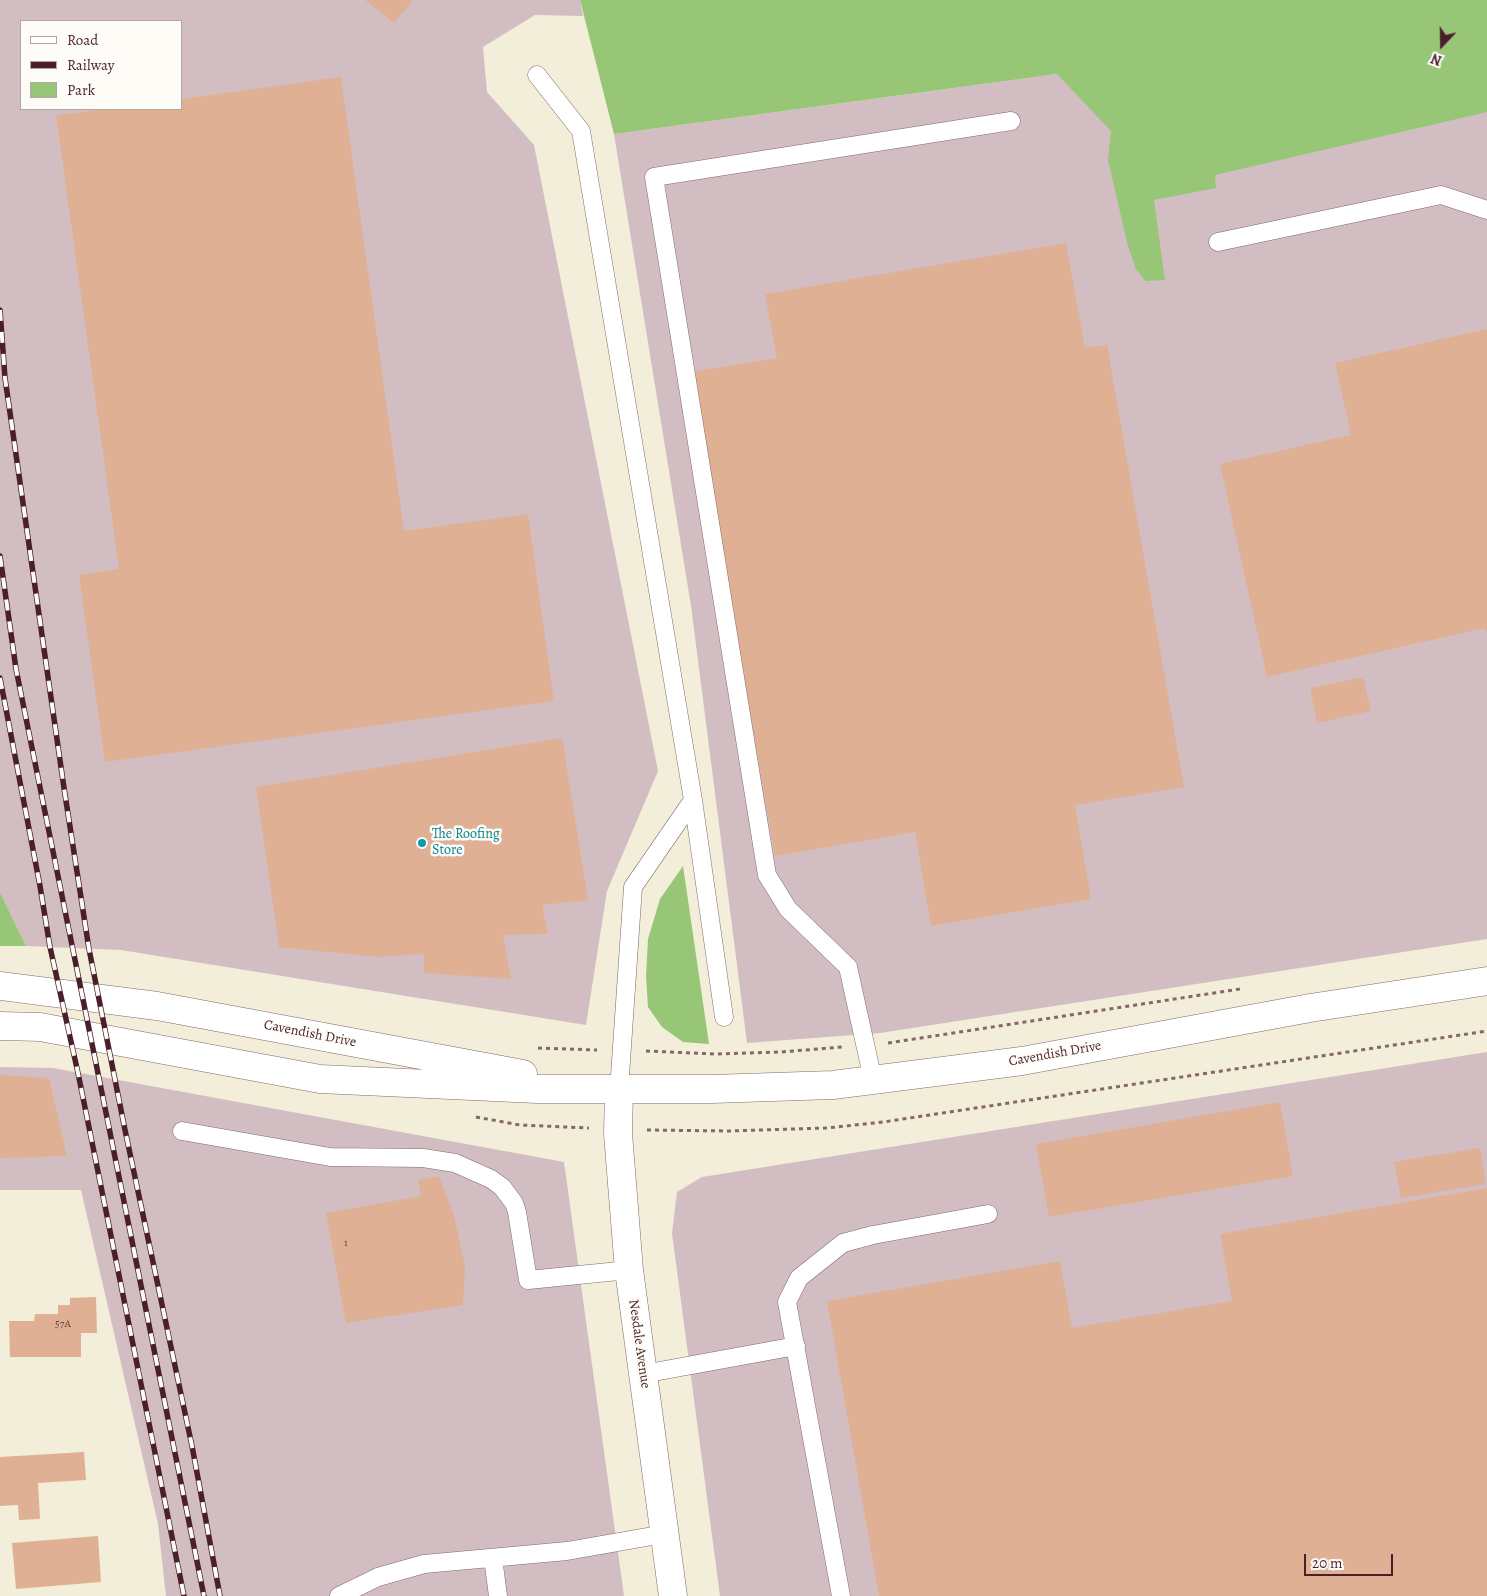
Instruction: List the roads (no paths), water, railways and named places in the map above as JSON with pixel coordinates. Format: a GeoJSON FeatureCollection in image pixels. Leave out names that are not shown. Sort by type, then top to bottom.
{"type":"FeatureCollection","features":[{"type":"Feature","properties":{"kind":"main road","name":"Cavendish Drive"},"geometry":{"type":"LineString","coordinates":[[0,1026],[40,1027],[320,1079],[527,1089],[619,1090],[834,1086],[1022,1061],[1310,1008],[1487,981]]}},
{"type":"Feature","properties":{"kind":"main road","name":"Cavendish Drive"},"geometry":{"type":"LineString","coordinates":[[0,986],[157,1006],[537,1077],[619,1090]]}},
{"type":"Feature","properties":{"kind":"main road","name":"Nesdale Avenue"},"geometry":{"type":"LineString","coordinates":[[619,1090],[618,1134],[628,1270],[673,1596]]}},
{"type":"Feature","properties":{"kind":"lane"},"geometry":{"type":"LineString","coordinates":[[537,75],[581,131],[694,800],[724,1017]]}},
{"type":"Feature","properties":{"kind":"lane"},"geometry":{"type":"LineString","coordinates":[[873,1080],[848,967],[788,909],[767,875],[654,177],[1012,121]]}},
{"type":"Feature","properties":{"kind":"lane"},"geometry":{"type":"LineString","coordinates":[[1218,242],[1441,195],[1487,210]]}},
{"type":"Feature","properties":{"kind":"lane"},"geometry":{"type":"LineString","coordinates":[[619,1090],[633,887],[694,800]]}},
{"type":"Feature","properties":{"kind":"lane"},"geometry":{"type":"LineString","coordinates":[[182,1131],[330,1157],[423,1158],[455,1163],[490,1179],[502,1187],[514,1203],[528,1280],[628,1270]]}},
{"type":"Feature","properties":{"kind":"lane"},"geometry":{"type":"LineString","coordinates":[[841,1596],[787,1302],[799,1278],[843,1242],[988,1214]]}},
{"type":"Feature","properties":{"kind":"lane"},"geometry":{"type":"LineString","coordinates":[[643,1374],[796,1346]]}},
{"type":"Feature","properties":{"kind":"lane"},"geometry":{"type":"LineString","coordinates":[[339,1596],[378,1576],[424,1564],[567,1551],[664,1534]]}},
{"type":"Feature","properties":{"kind":"lane"},"geometry":{"type":"LineString","coordinates":[[492,1558],[498,1596]]}},
{"type":"Feature","properties":{"kind":"railway"},"geometry":{"type":"LineString","coordinates":[[0,310],[5,378],[89,949],[192,1446],[220,1596]]}},
{"type":"Feature","properties":{"kind":"railway"},"geometry":{"type":"LineString","coordinates":[[0,556],[16,669],[204,1596]]}},
{"type":"Feature","properties":{"kind":"railway"},"geometry":{"type":"LineString","coordinates":[[0,678],[50,947],[78,1073],[184,1596]]}},
{"type":"Feature","properties":{"kind":"place","name":"The Roofing Store"},"geometry":{"type":"Point","coordinates":[422,843]}}]}
